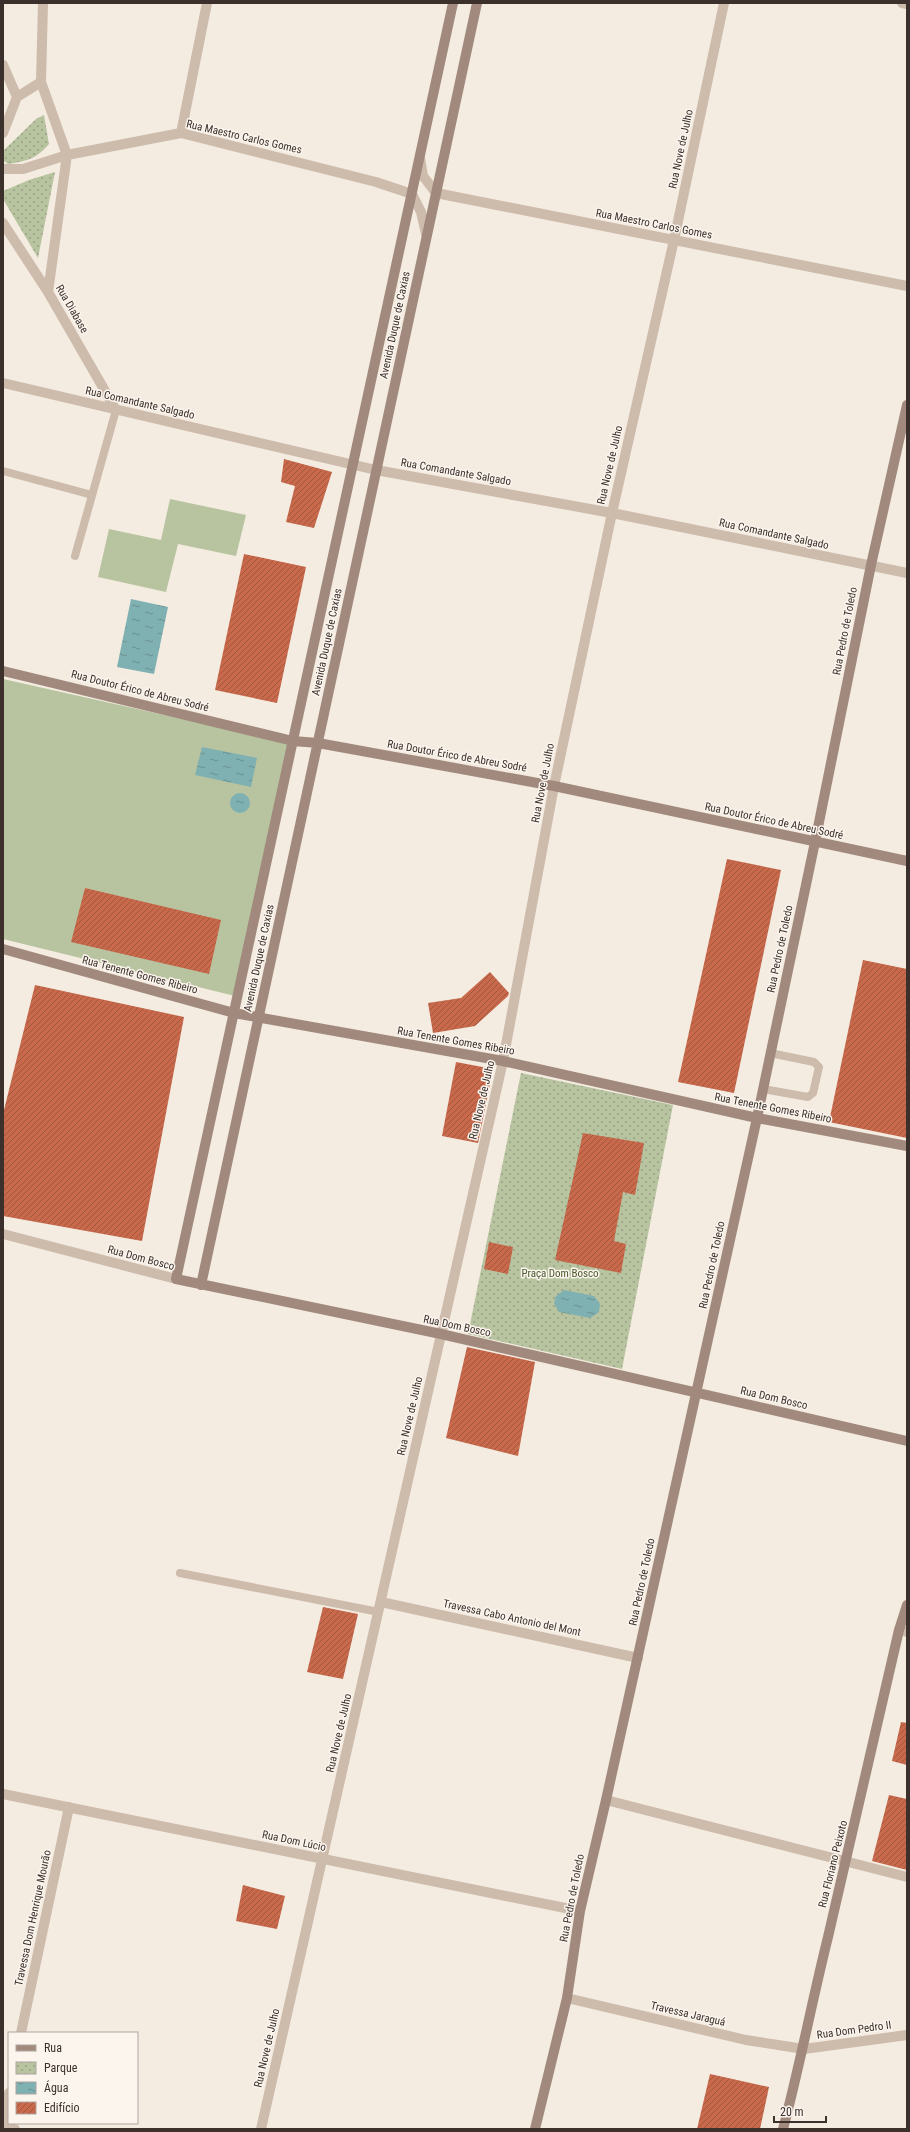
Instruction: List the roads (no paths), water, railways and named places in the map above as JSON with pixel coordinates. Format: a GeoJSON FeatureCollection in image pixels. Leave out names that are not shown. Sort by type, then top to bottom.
{"type":"FeatureCollection","features":[{"type":"Feature","properties":{"kind":"main road","name":"Avenida Duque de Caxias"},"geometry":{"type":"LineString","coordinates":[[176,1279],[453,3]]}},
{"type":"Feature","properties":{"kind":"main road","name":"Avenida Duque de Caxias"},"geometry":{"type":"LineString","coordinates":[[201,1285],[426,234],[477,3]]}},
{"type":"Feature","properties":{"kind":"main road","name":"Rua Pedro de Toledo"},"geometry":{"type":"LineString","coordinates":[[535,2129],[567,1998],[580,1911],[638,1658],[757,1118],[816,842],[871,566],[907,405]]}},
{"type":"Feature","properties":{"kind":"main road","name":"Rua Doutor Érico de Abreu Sodré"},"geometry":{"type":"LineString","coordinates":[[3,671],[293,741],[318,743],[554,786],[907,861]]}},
{"type":"Feature","properties":{"kind":"main road","name":"Rua Tenente Gomes Ribeiro"},"geometry":{"type":"LineString","coordinates":[[3,949],[234,1013],[503,1061],[757,1118],[907,1146]]}},
{"type":"Feature","properties":{"kind":"main road","name":"Rua Dom Bosco"},"geometry":{"type":"LineString","coordinates":[[176,1279],[440,1334],[907,1441]]}},
{"type":"Feature","properties":{"kind":"main road","name":"Rua Floriano Peixoto"},"geometry":{"type":"LineString","coordinates":[[783,2129],[804,2049],[827,1938],[847,1863],[903,1631],[907,1605]]}},
{"type":"Feature","properties":{"kind":"street"},"geometry":{"type":"LineString","coordinates":[[43,3],[41,82],[67,155],[48,292]]}},
{"type":"Feature","properties":{"kind":"street"},"geometry":{"type":"LineString","coordinates":[[181,133],[207,3]]}},
{"type":"Feature","properties":{"kind":"street","name":"Rua Nove de Julho"},"geometry":{"type":"LineString","coordinates":[[261,2129],[503,1061],[554,786],[612,513],[674,240],[724,3]]}},
{"type":"Feature","properties":{"kind":"street"},"geometry":{"type":"LineString","coordinates":[[902,3],[907,4]]}},
{"type":"Feature","properties":{"kind":"street"},"geometry":{"type":"LineString","coordinates":[[3,65],[17,97]]}},
{"type":"Feature","properties":{"kind":"street"},"geometry":{"type":"LineString","coordinates":[[3,133],[17,97],[41,82]]}},
{"type":"Feature","properties":{"kind":"street","name":"Rua Maestro Carlos Gomes"},"geometry":{"type":"LineString","coordinates":[[3,169],[23,169],[67,155],[181,133],[369,180],[412,194]]}},
{"type":"Feature","properties":{"kind":"street"},"geometry":{"type":"LineString","coordinates":[[420,158],[423,176],[436,193]]}},
{"type":"Feature","properties":{"kind":"street","name":"Rua Maestro Carlos Gomes"},"geometry":{"type":"LineString","coordinates":[[436,193],[907,286]]}},
{"type":"Feature","properties":{"kind":"street"},"geometry":{"type":"LineString","coordinates":[[412,194],[421,212],[426,234]]}},
{"type":"Feature","properties":{"kind":"street","name":"Rua Diabase"},"geometry":{"type":"LineString","coordinates":[[3,223],[48,292],[116,410]]}},
{"type":"Feature","properties":{"kind":"street","name":"Rua Comandante Salgado"},"geometry":{"type":"LineString","coordinates":[[3,383],[376,470],[612,513],[907,573]]}},
{"type":"Feature","properties":{"kind":"street","name":"Rua Dom Bosco"},"geometry":{"type":"LineString","coordinates":[[3,1234],[176,1279]]}},
{"type":"Feature","properties":{"kind":"street","name":"Travessa Cabo Antonio del Mont"},"geometry":{"type":"LineString","coordinates":[[380,1607],[638,1658]]}},
{"type":"Feature","properties":{"kind":"street","name":"Rua Dom Lúcio"},"geometry":{"type":"LineString","coordinates":[[3,1794],[580,1911]]}},
{"type":"Feature","properties":{"kind":"street"},"geometry":{"type":"LineString","coordinates":[[606,1800],[907,1878]]}},
{"type":"Feature","properties":{"kind":"street","name":"Travessa Dom Henrique Mourão"},"geometry":{"type":"LineString","coordinates":[[22,2032],[69,1807]]}},
{"type":"Feature","properties":{"kind":"street","name":"Travessa Jaraguá"},"geometry":{"type":"LineString","coordinates":[[567,1998],[746,2040],[804,2049]]}},
{"type":"Feature","properties":{"kind":"street","name":"Rua Dom Pedro II"},"geometry":{"type":"LineString","coordinates":[[804,2049],[907,2035]]}},
{"type":"Feature","properties":{"kind":"street"},"geometry":{"type":"LineString","coordinates":[[3,2121],[8,2097]]}},
{"type":"Feature","properties":{"kind":"street"},"geometry":{"type":"LineString","coordinates":[[3,2126],[15,2129]]}},
{"type":"Feature","properties":{"kind":"lane"},"geometry":{"type":"LineString","coordinates":[[75,556],[116,410]]}},
{"type":"Feature","properties":{"kind":"lane"},"geometry":{"type":"LineString","coordinates":[[3,471],[92,495]]}},
{"type":"Feature","properties":{"kind":"lane"},"geometry":{"type":"LineString","coordinates":[[763,1090],[808,1097],[813,1093],[819,1067],[814,1062],[770,1053]]}},
{"type":"Feature","properties":{"kind":"lane"},"geometry":{"type":"LineString","coordinates":[[180,1573],[380,1607]]}},
{"type":"Feature","properties":{"kind":"water"},"geometry":{"type":"Polygon","coordinates":[[[131,599],[168,607],[154,674],[117,667],[131,599]]]}},
{"type":"Feature","properties":{"kind":"water"},"geometry":{"type":"Polygon","coordinates":[[[202,747],[257,758],[251,787],[195,775],[202,747]]]}},
{"type":"Feature","properties":{"kind":"water"},"geometry":{"type":"Polygon","coordinates":[[[240,793],[247,796],[250,803],[247,810],[240,813],[233,810],[230,803],[233,796],[240,793]]]}},
{"type":"Feature","properties":{"kind":"water"},"geometry":{"type":"Polygon","coordinates":[[[564,1290],[594,1296],[600,1304],[599,1312],[590,1318],[559,1312],[554,1303],[556,1296],[564,1290]]]}},
{"type":"Feature","properties":{"kind":"park label","name":"Praça Dom Bosco"},"geometry":{"type":"Point","coordinates":[560,1273]}}]}
